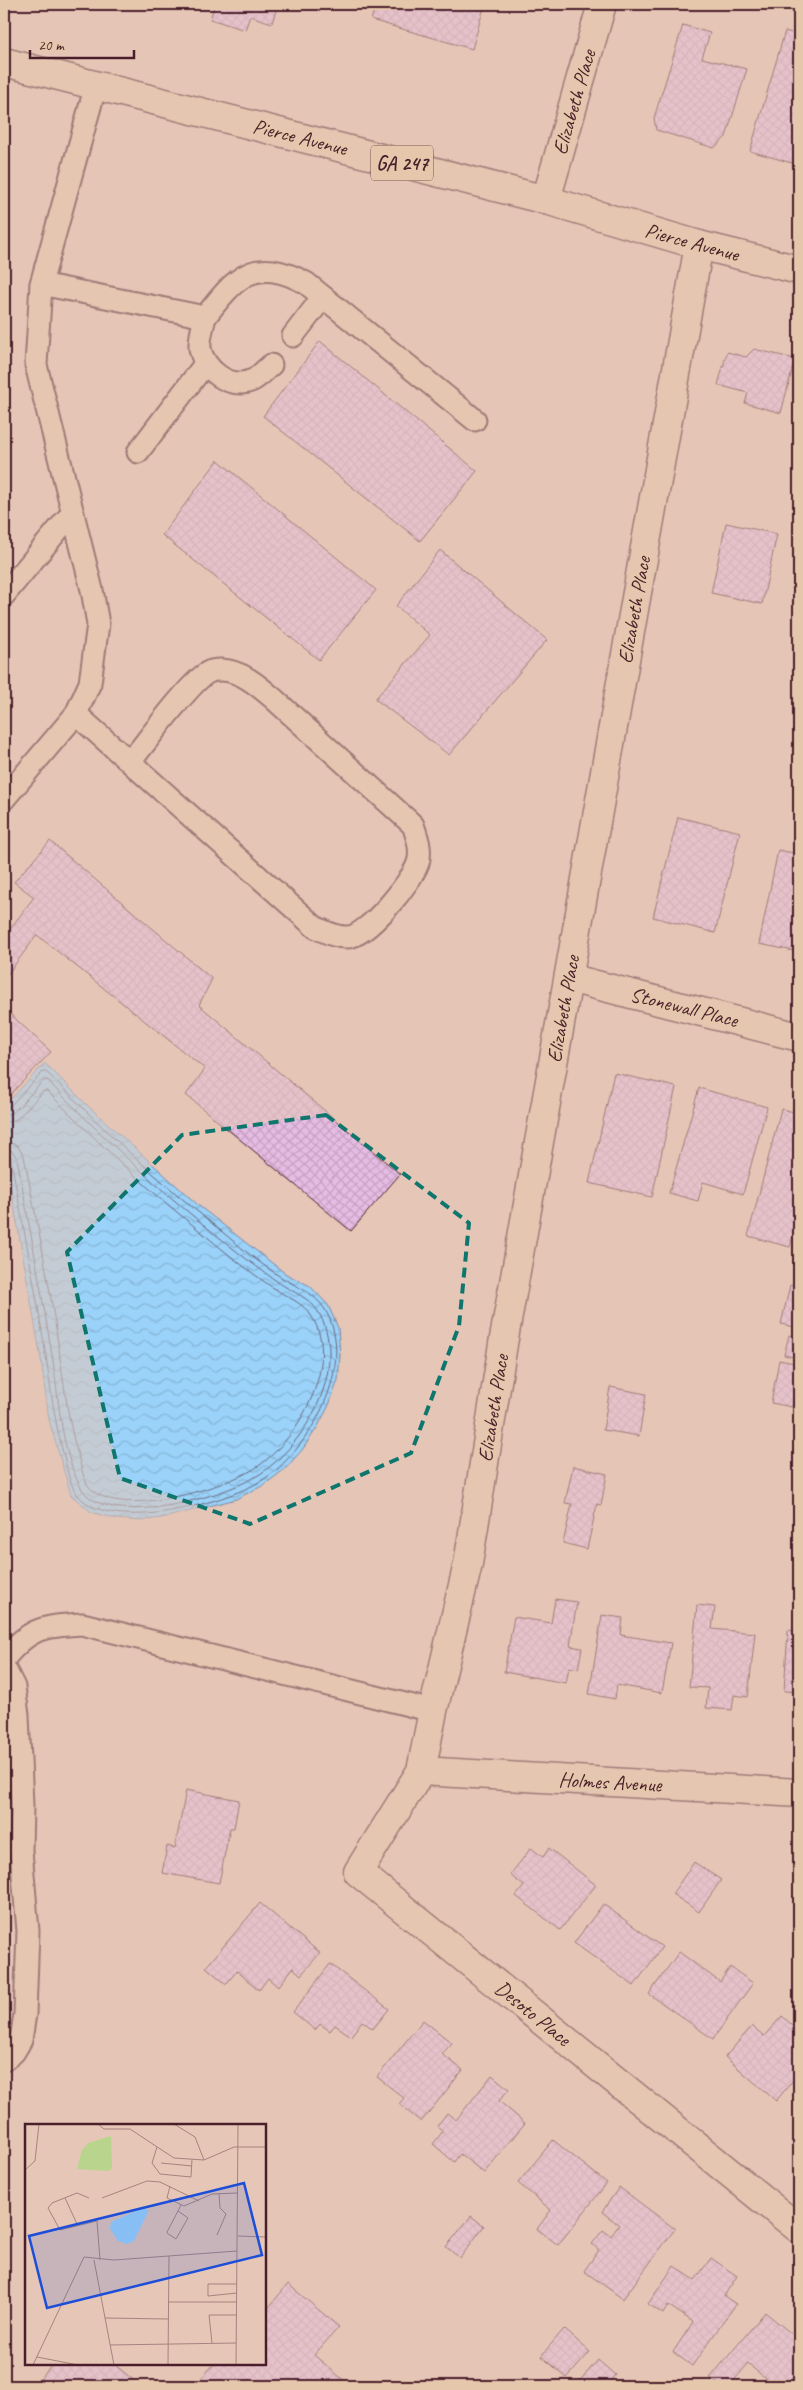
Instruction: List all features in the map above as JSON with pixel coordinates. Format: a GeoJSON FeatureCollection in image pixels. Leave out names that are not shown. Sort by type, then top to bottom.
{"type":"FeatureCollection","features":[{"type":"Feature","properties":{"kind":"street","name":"Elizabeth Place"},"geometry":{"type":"LineString","coordinates":[[546,200],[602,4]]}},
{"type":"Feature","properties":{"kind":"street","name":"Pierce Avenue"},"geometry":{"type":"LineString","coordinates":[[4,62],[546,200],[699,245],[799,270]]}},
{"type":"Feature","properties":{"kind":"street","name":"Elizabeth Place"},"geometry":{"type":"LineString","coordinates":[[421,1771],[433,1711],[468,1564],[503,1344],[699,245]]}},
{"type":"Feature","properties":{"kind":"street","name":"Stonewall Place"},"geometry":{"type":"LineString","coordinates":[[569,978],[799,1037]]}},
{"type":"Feature","properties":{"kind":"street","name":"Holmes Avenue"},"geometry":{"type":"LineString","coordinates":[[421,1771],[799,1793]]}},
{"type":"Feature","properties":{"kind":"street","name":"Desoto Place"},"geometry":{"type":"LineString","coordinates":[[421,1771],[358,1872],[799,2229]]}},
{"type":"Feature","properties":{"kind":"lane"},"geometry":{"type":"LineString","coordinates":[[4,799],[76,714],[90,683],[98,624],[92,590],[36,365],[41,284],[96,85]]}},
{"type":"Feature","properties":{"kind":"lane"},"geometry":{"type":"LineString","coordinates":[[271,365],[252,381],[237,382],[218,376],[205,364],[200,346],[205,317],[226,290],[242,275],[262,271],[287,273],[306,283],[475,420]]}},
{"type":"Feature","properties":{"kind":"lane"},"geometry":{"type":"LineString","coordinates":[[41,284],[205,317]]}},
{"type":"Feature","properties":{"kind":"lane"},"geometry":{"type":"LineString","coordinates":[[293,336],[323,297]]}},
{"type":"Feature","properties":{"kind":"lane"},"geometry":{"type":"LineString","coordinates":[[138,452],[205,364]]}},
{"type":"Feature","properties":{"kind":"lane"},"geometry":{"type":"LineString","coordinates":[[4,595],[72,513]]}},
{"type":"Feature","properties":{"kind":"lane"},"geometry":{"type":"LineString","coordinates":[[76,714],[315,927],[334,935],[350,937],[368,929],[410,879],[418,862],[419,841],[414,825],[274,699],[252,681],[232,672],[222,670],[209,672],[195,683],[130,762]]}},
{"type":"Feature","properties":{"kind":"lane"},"geometry":{"type":"LineString","coordinates":[[4,1659],[20,1640],[48,1626],[82,1624],[433,1711]]}},
{"type":"Feature","properties":{"kind":"lane"},"geometry":{"type":"LineString","coordinates":[[4,1667],[14,1687],[18,1716],[22,1805],[12,1853],[28,1931],[25,2014],[21,2040],[14,2052],[4,2060]]}},
{"type":"Feature","properties":{"kind":"highlighted area"},"geometry":{"type":"Polygon","coordinates":[[[326,1115],[469,1223],[459,1326],[411,1453],[250,1524],[120,1478],[67,1252],[182,1135],[326,1115]]]}},
{"type":"Feature","properties":{"kind":"water"},"geometry":{"type":"Polygon","coordinates":[[[45,1063],[86,1104],[199,1206],[286,1274],[310,1286],[328,1305],[338,1328],[340,1355],[338,1380],[329,1405],[317,1428],[302,1450],[285,1469],[264,1485],[236,1499],[167,1517],[141,1521],[116,1519],[91,1512],[71,1495],[49,1420],[41,1359],[4,1149],[4,1106],[45,1063]]]}},
{"type":"Feature","properties":{"kind":"building"},"geometry":{"type":"Polygon","coordinates":[[[215,4],[278,4],[272,23],[250,16],[245,30],[210,19],[215,4]]]}},
{"type":"Feature","properties":{"kind":"building"},"geometry":{"type":"Polygon","coordinates":[[[376,4],[485,4],[472,49],[371,20],[376,4]]]}},
{"type":"Feature","properties":{"kind":"building"},"geometry":{"type":"Polygon","coordinates":[[[799,4],[799,19],[794,18],[799,4]]]}},
{"type":"Feature","properties":{"kind":"building"},"geometry":{"type":"Polygon","coordinates":[[[683,25],[710,33],[702,58],[747,69],[726,137],[714,148],[656,130],[654,118],[683,25]]]}},
{"type":"Feature","properties":{"kind":"building"},"geometry":{"type":"Polygon","coordinates":[[[785,31],[799,35],[799,165],[750,151],[785,31]]]}},
{"type":"Feature","properties":{"kind":"building"},"geometry":{"type":"Polygon","coordinates":[[[320,341],[477,471],[420,541],[263,416],[320,341]]]}},
{"type":"Feature","properties":{"kind":"building"},"geometry":{"type":"Polygon","coordinates":[[[754,349],[795,359],[781,413],[745,403],[748,393],[718,385],[727,352],[746,357],[754,349]]]}},
{"type":"Feature","properties":{"kind":"building"},"geometry":{"type":"Polygon","coordinates":[[[218,460],[376,590],[319,660],[162,535],[218,460]]]}},
{"type":"Feature","properties":{"kind":"building"},"geometry":{"type":"Polygon","coordinates":[[[726,523],[777,534],[762,604],[711,593],[726,523]]]}},
{"type":"Feature","properties":{"kind":"building"},"geometry":{"type":"Polygon","coordinates":[[[440,550],[547,640],[449,755],[375,699],[430,635],[396,606],[440,550]]]}},
{"type":"Feature","properties":{"kind":"building"},"geometry":{"type":"Polygon","coordinates":[[[678,817],[740,832],[715,933],[653,917],[678,817]]]}},
{"type":"Feature","properties":{"kind":"building"},"geometry":{"type":"Polygon","coordinates":[[[50,841],[212,979],[199,1005],[400,1174],[351,1231],[186,1095],[205,1069],[37,935],[4,979],[4,937],[34,897],[14,882],[50,841]]]}},
{"type":"Feature","properties":{"kind":"building"},"geometry":{"type":"Polygon","coordinates":[[[778,850],[799,854],[799,952],[759,944],[778,850]]]}},
{"type":"Feature","properties":{"kind":"building"},"geometry":{"type":"Polygon","coordinates":[[[4,1008],[51,1052],[4,1101],[4,1008]]]}},
{"type":"Feature","properties":{"kind":"building"},"geometry":{"type":"Polygon","coordinates":[[[614,1073],[676,1087],[652,1197],[589,1183],[614,1073]]]}},
{"type":"Feature","properties":{"kind":"building"},"geometry":{"type":"Polygon","coordinates":[[[699,1088],[767,1107],[743,1194],[703,1182],[698,1201],[669,1193],[699,1088]]]}},
{"type":"Feature","properties":{"kind":"building"},"geometry":{"type":"Polygon","coordinates":[[[781,1109],[799,1113],[799,1221],[797,1221],[790,1247],[748,1236],[781,1109]]]}},
{"type":"Feature","properties":{"kind":"building"},"geometry":{"type":"Polygon","coordinates":[[[790,1285],[799,1287],[799,1328],[781,1324],[790,1285]]]}},
{"type":"Feature","properties":{"kind":"building"},"geometry":{"type":"Polygon","coordinates":[[[789,1335],[799,1338],[799,1358],[784,1355],[789,1335]]]}},
{"type":"Feature","properties":{"kind":"building"},"geometry":{"type":"Polygon","coordinates":[[[779,1360],[799,1364],[792,1407],[771,1403],[779,1360]]]}},
{"type":"Feature","properties":{"kind":"building"},"geometry":{"type":"Polygon","coordinates":[[[610,1387],[646,1394],[639,1436],[603,1430],[610,1387]]]}},
{"type":"Feature","properties":{"kind":"building"},"geometry":{"type":"Polygon","coordinates":[[[4,1425],[9,1452],[4,1453],[4,1425]]]}},
{"type":"Feature","properties":{"kind":"building"},"geometry":{"type":"Polygon","coordinates":[[[573,1466],[607,1474],[601,1505],[597,1504],[587,1549],[563,1543],[572,1504],[565,1503],[573,1466]]]}},
{"type":"Feature","properties":{"kind":"building"},"geometry":{"type":"Polygon","coordinates":[[[555,1599],[577,1602],[570,1646],[582,1648],[578,1669],[569,1667],[566,1683],[504,1672],[514,1617],[551,1623],[555,1599]]]}},
{"type":"Feature","properties":{"kind":"building"},"geometry":{"type":"Polygon","coordinates":[[[697,1605],[715,1607],[712,1629],[755,1633],[748,1697],[734,1695],[732,1710],[706,1708],[708,1688],[689,1687],[697,1605]]]}},
{"type":"Feature","properties":{"kind":"building"},"geometry":{"type":"Polygon","coordinates":[[[602,1615],[623,1618],[621,1635],[671,1643],[662,1693],[617,1685],[615,1699],[589,1694],[602,1615]]]}},
{"type":"Feature","properties":{"kind":"building"},"geometry":{"type":"Polygon","coordinates":[[[788,1630],[799,1631],[799,1692],[784,1691],[788,1630]]]}},
{"type":"Feature","properties":{"kind":"building"},"geometry":{"type":"Polygon","coordinates":[[[186,1790],[239,1800],[234,1828],[230,1828],[219,1883],[162,1873],[167,1846],[175,1848],[186,1790]]]}},
{"type":"Feature","properties":{"kind":"building"},"geometry":{"type":"Polygon","coordinates":[[[531,1848],[543,1857],[549,1848],[596,1885],[560,1930],[516,1896],[524,1886],[510,1875],[531,1848]]]}},
{"type":"Feature","properties":{"kind":"building"},"geometry":{"type":"Polygon","coordinates":[[[694,1862],[721,1880],[699,1912],[672,1894],[694,1862]]]}},
{"type":"Feature","properties":{"kind":"building"},"geometry":{"type":"Polygon","coordinates":[[[260,1903],[320,1953],[301,1975],[293,1968],[278,1987],[268,1978],[259,1990],[237,1971],[226,1984],[206,1967],[260,1903]]]}},
{"type":"Feature","properties":{"kind":"building"},"geometry":{"type":"Polygon","coordinates":[[[603,1904],[662,1947],[634,1986],[574,1943],[603,1904]]]}},
{"type":"Feature","properties":{"kind":"building"},"geometry":{"type":"Polygon","coordinates":[[[679,1952],[720,1982],[730,1967],[753,1983],[713,2039],[649,1994],[679,1952]]]}},
{"type":"Feature","properties":{"kind":"building"},"geometry":{"type":"Polygon","coordinates":[[[330,1964],[389,2009],[373,2029],[362,2021],[351,2036],[335,2025],[330,2031],[320,2024],[315,2030],[293,2012],[330,1964]]]}},
{"type":"Feature","properties":{"kind":"building"},"geometry":{"type":"Polygon","coordinates":[[[782,2016],[799,2031],[799,2073],[776,2101],[725,2057],[752,2026],[764,2036],[782,2016]]]}},
{"type":"Feature","properties":{"kind":"building"},"geometry":{"type":"Polygon","coordinates":[[[423,2020],[452,2043],[442,2054],[463,2070],[421,2122],[399,2104],[404,2098],[377,2077],[423,2020]]]}},
{"type":"Feature","properties":{"kind":"building"},"geometry":{"type":"Polygon","coordinates":[[[492,2075],[509,2089],[499,2101],[525,2123],[484,2173],[460,2154],[454,2162],[433,2144],[443,2131],[437,2126],[447,2113],[456,2120],[492,2075]]]}},
{"type":"Feature","properties":{"kind":"building"},"geometry":{"type":"Polygon","coordinates":[[[553,2140],[607,2183],[558,2245],[537,2229],[551,2210],[518,2183],[553,2140]]]}},
{"type":"Feature","properties":{"kind":"building"},"geometry":{"type":"Polygon","coordinates":[[[619,2187],[675,2229],[623,2299],[584,2271],[599,2250],[592,2244],[603,2230],[611,2236],[619,2225],[602,2212],[619,2187]]]}},
{"type":"Feature","properties":{"kind":"building"},"geometry":{"type":"Polygon","coordinates":[[[471,2216],[484,2226],[460,2258],[446,2247],[471,2216]]]}},
{"type":"Feature","properties":{"kind":"building"},"geometry":{"type":"Polygon","coordinates":[[[711,2258],[737,2276],[724,2296],[736,2304],[692,2366],[673,2352],[693,2322],[668,2305],[663,2314],[648,2304],[674,2266],[695,2280],[711,2258]]]}},
{"type":"Feature","properties":{"kind":"building"},"geometry":{"type":"Polygon","coordinates":[[[288,2284],[339,2327],[314,2355],[346,2382],[342,2386],[199,2386],[196,2384],[213,2365],[266,2365],[266,2311],[288,2284]]]}},
{"type":"Feature","properties":{"kind":"building"},"geometry":{"type":"Polygon","coordinates":[[[765,2312],[799,2340],[799,2371],[787,2386],[775,2386],[748,2364],[729,2386],[721,2386],[710,2378],[765,2312]]]}},
{"type":"Feature","properties":{"kind":"building"},"geometry":{"type":"Polygon","coordinates":[[[564,2329],[590,2352],[567,2378],[541,2356],[564,2329]]]}},
{"type":"Feature","properties":{"kind":"building"},"geometry":{"type":"Polygon","coordinates":[[[598,2360],[615,2375],[606,2386],[575,2386],[598,2360]]]}},
{"type":"Feature","properties":{"kind":"building"},"geometry":{"type":"Polygon","coordinates":[[[52,2365],[115,2365],[136,2382],[132,2386],[34,2386],[52,2365]]]}}]}
